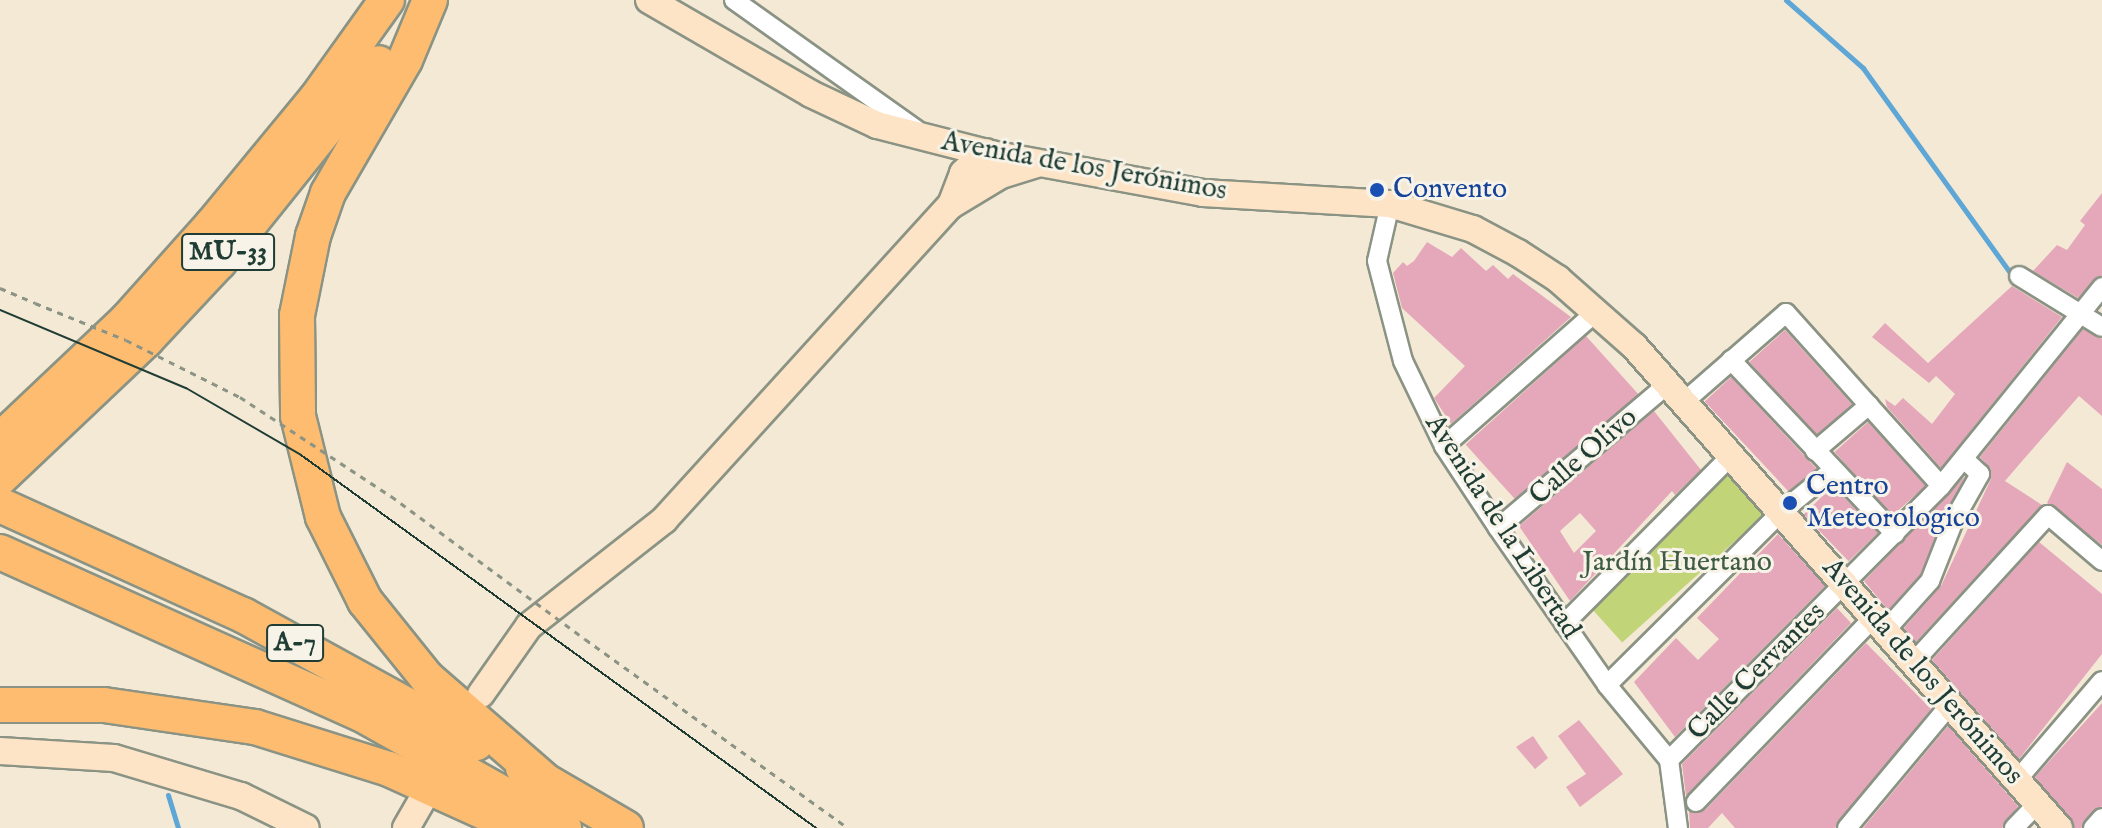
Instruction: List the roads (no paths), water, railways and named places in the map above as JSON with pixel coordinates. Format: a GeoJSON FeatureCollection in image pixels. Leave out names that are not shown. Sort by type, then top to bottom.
{"type":"FeatureCollection","features":[{"type":"Feature","properties":{"kind":"highway","name":"MU-33"},"geometry":{"type":"LineString","coordinates":[[0,440],[127,320],[212,225],[316,99],[387,0]]}},
{"type":"Feature","properties":{"kind":"highway","name":"MU-33"},"geometry":{"type":"LineString","coordinates":[[0,478],[114,371],[219,262],[428,0]]}},
{"type":"Feature","properties":{"kind":"highway"},"geometry":{"type":"LineString","coordinates":[[428,0],[405,60],[328,193],[313,236],[297,315],[298,416],[323,517],[371,610],[427,678],[542,778]]}},
{"type":"Feature","properties":{"kind":"highway","name":"A-7"},"geometry":{"type":"LineString","coordinates":[[0,505],[243,615],[542,778],[626,828]]}},
{"type":"Feature","properties":{"kind":"highway"},"geometry":{"type":"LineString","coordinates":[[0,552],[361,714],[564,828]]}},
{"type":"Feature","properties":{"kind":"highway"},"geometry":{"type":"LineString","coordinates":[[0,705],[104,705],[255,727],[389,769],[519,828]]}},
{"type":"Feature","properties":{"kind":"main road","name":"Avenida de los Jerónimos"},"geometry":{"type":"LineString","coordinates":[[649,0],[848,113],[929,139],[1203,193],[1390,204],[1473,229],[1532,262],[1597,311],[1676,392],[1845,584],[1911,665],[2059,828]]}},
{"type":"Feature","properties":{"kind":"main road"},"geometry":{"type":"LineString","coordinates":[[929,139],[947,156],[953,196]]}},
{"type":"Feature","properties":{"kind":"main road"},"geometry":{"type":"LineString","coordinates":[[481,694],[529,626],[664,520],[953,196],[971,163],[986,152],[992,170],[986,183]]}},
{"type":"Feature","properties":{"kind":"main road"},"geometry":{"type":"LineString","coordinates":[[953,196],[1042,163]]}},
{"type":"Feature","properties":{"kind":"main road"},"geometry":{"type":"LineString","coordinates":[[0,751],[114,758],[241,796],[306,828]]}},
{"type":"Feature","properties":{"kind":"main road"},"geometry":{"type":"LineString","coordinates":[[406,828],[421,802]]}},
{"type":"Feature","properties":{"kind":"street"},"geometry":{"type":"LineString","coordinates":[[734,0],[929,139]]}},
{"type":"Feature","properties":{"kind":"street","name":"Avenida de la Libertad"},"geometry":{"type":"LineString","coordinates":[[1390,204],[1377,261],[1403,361],[1444,446],[1607,685],[1669,760]]}},
{"type":"Feature","properties":{"kind":"street"},"geometry":{"type":"LineString","coordinates":[[2019,276],[2102,327]]}},
{"type":"Feature","properties":{"kind":"street","name":"Calle Cervantes"},"geometry":{"type":"LineString","coordinates":[[1669,760],[1965,460],[2102,287]]}},
{"type":"Feature","properties":{"kind":"street"},"geometry":{"type":"LineString","coordinates":[[1444,446],[1597,311]]}},
{"type":"Feature","properties":{"kind":"street","name":"Calle Olivo"},"geometry":{"type":"LineString","coordinates":[[1498,528],[1676,392],[1731,360],[1786,313],[1869,405]]}},
{"type":"Feature","properties":{"kind":"street"},"geometry":{"type":"LineString","coordinates":[[1731,360],[1895,534]]}},
{"type":"Feature","properties":{"kind":"street"},"geometry":{"type":"LineString","coordinates":[[1815,451],[1869,405],[1941,486]]}},
{"type":"Feature","properties":{"kind":"street"},"geometry":{"type":"LineString","coordinates":[[1564,624],[1731,456]]}},
{"type":"Feature","properties":{"kind":"street"},"geometry":{"type":"LineString","coordinates":[[1696,802],[1878,625],[1930,581],[1954,520],[1980,474],[1965,460]]}},
{"type":"Feature","properties":{"kind":"street"},"geometry":{"type":"LineString","coordinates":[[1607,685],[1781,512],[1833,470]]}},
{"type":"Feature","properties":{"kind":"street"},"geometry":{"type":"LineString","coordinates":[[1911,665],[2048,515],[2102,561]]}},
{"type":"Feature","properties":{"kind":"street"},"geometry":{"type":"LineString","coordinates":[[2017,780],[2102,681]]}},
{"type":"Feature","properties":{"kind":"street"},"geometry":{"type":"LineString","coordinates":[[1847,828],[1948,707]]}},
{"type":"Feature","properties":{"kind":"street"},"geometry":{"type":"LineString","coordinates":[[1669,760],[1678,828]]}},
{"type":"Feature","properties":{"kind":"street"},"geometry":{"type":"LineString","coordinates":[[2014,828],[2037,804]]}},
{"type":"Feature","properties":{"kind":"street"},"geometry":{"type":"LineString","coordinates":[[2093,828],[2102,818]]}},
{"type":"Feature","properties":{"kind":"waterway"},"geometry":{"type":"LineString","coordinates":[[1786,0],[1863,68],[2013,277]]}},
{"type":"Feature","properties":{"kind":"waterway"},"geometry":{"type":"LineString","coordinates":[[168,795],[178,828]]}},
{"type":"Feature","properties":{"kind":"tram line"},"geometry":{"type":"LineString","coordinates":[[0,310],[186,388],[301,455],[816,828]]}},
{"type":"Feature","properties":{"kind":"place","name":"Convento"},"geometry":{"type":"Point","coordinates":[1377,190]}},
{"type":"Feature","properties":{"kind":"place","name":"Centro Meteorologico"},"geometry":{"type":"Point","coordinates":[1790,503]}},
{"type":"Feature","properties":{"kind":"park label","name":"Jardín Huertano"},"geometry":{"type":"Point","coordinates":[1677,563]}}]}
